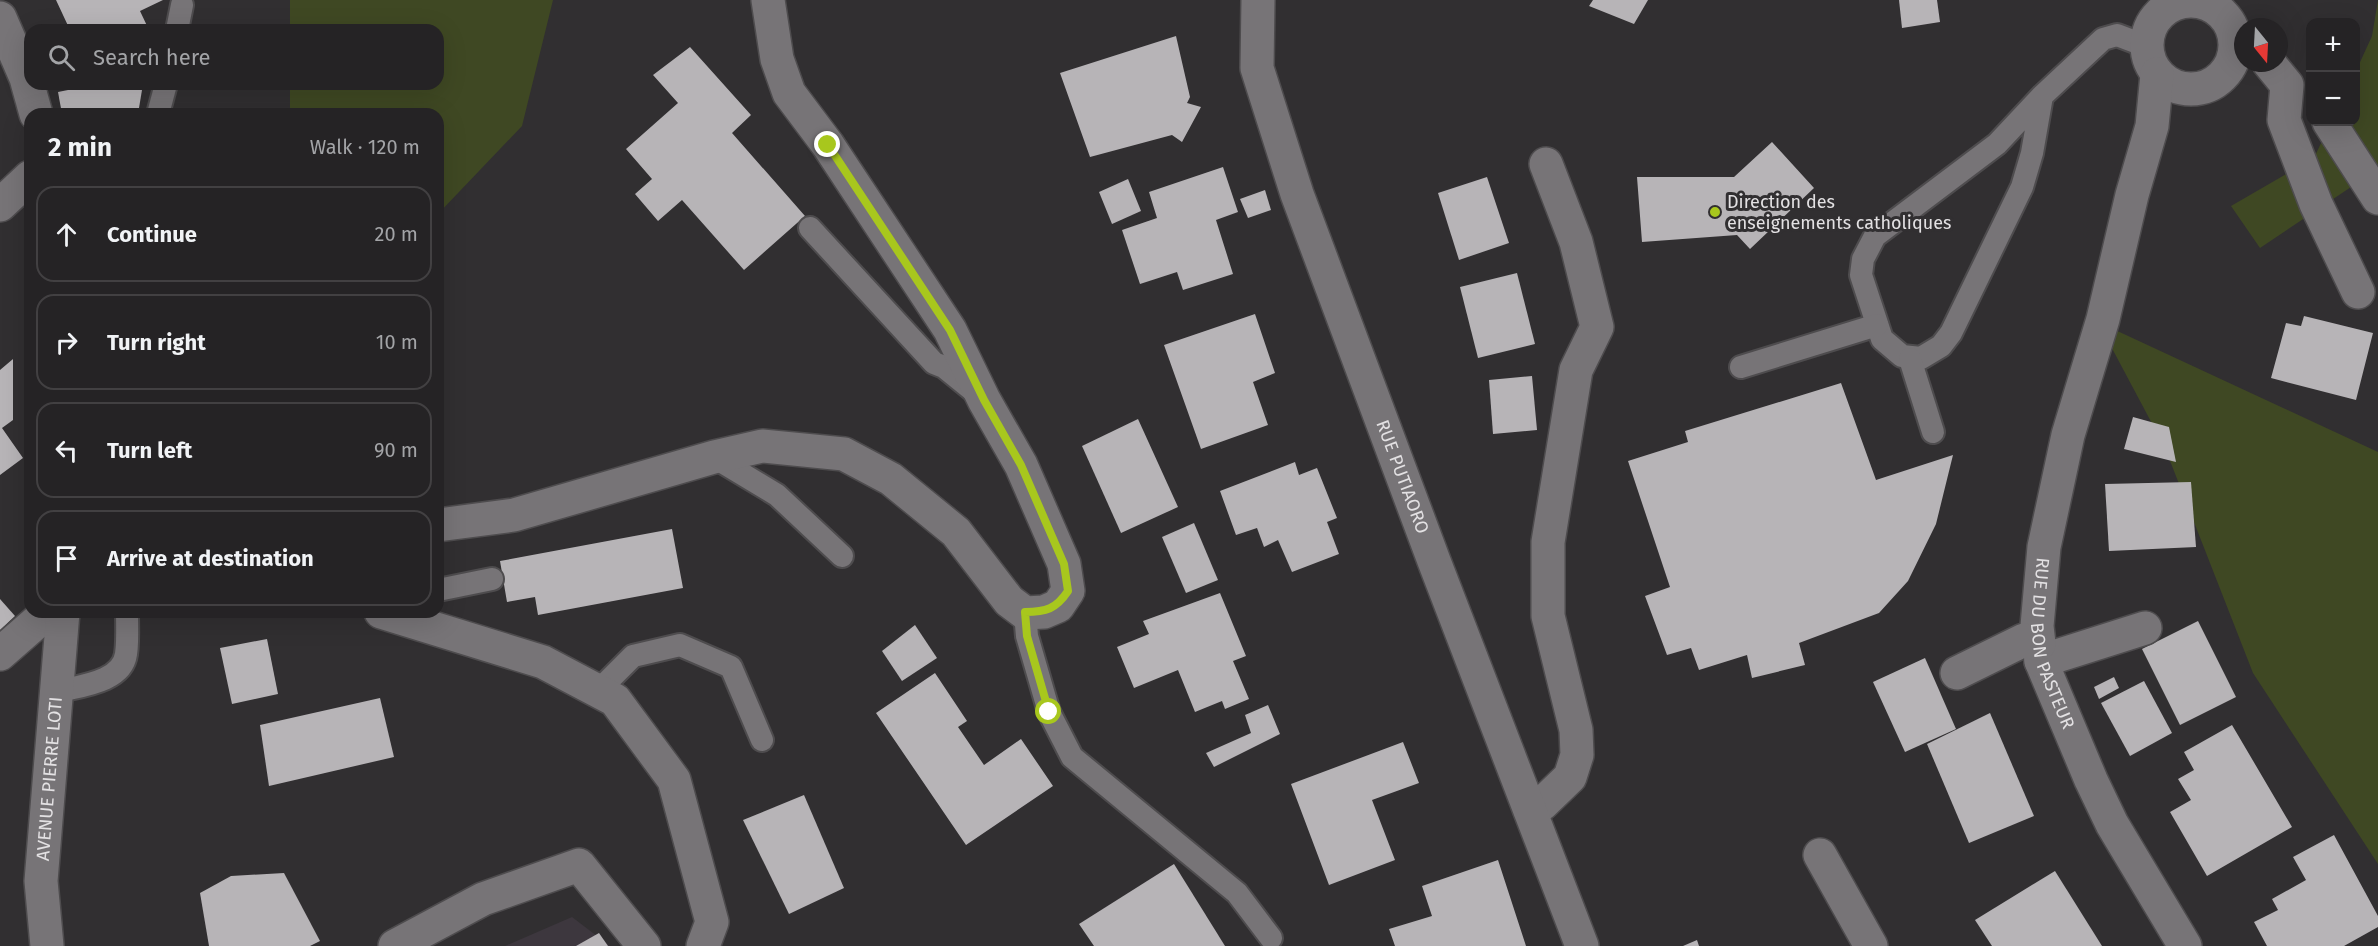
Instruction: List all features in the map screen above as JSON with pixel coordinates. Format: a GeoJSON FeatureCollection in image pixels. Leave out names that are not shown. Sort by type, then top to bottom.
{"type":"FeatureCollection","features":[{"type":"Feature","properties":{"kind":"street"},"geometry":{"type":"LineString","coordinates":[[444,524],[514,515],[714,457],[762,446],[844,454],[891,479],[956,532],[1009,601],[1025,612],[1044,612],[1058,606],[1068,591],[1064,564],[1021,465],[984,400],[950,330],[828,145],[789,93],[777,60],[768,0]]}},
{"type":"Feature","properties":{"kind":"street","name":"RUE PUTIAORO"},"geometry":{"type":"LineString","coordinates":[[1258,0],[1257,68],[1272,120],[1405,483],[1582,946]]}},
{"type":"Feature","properties":{"kind":"street","name":"RUE DU BON PASTEUR"},"geometry":{"type":"LineString","coordinates":[[2185,946],[2112,824],[2063,720],[2040,652],[2037,626],[2044,548],[2068,435],[2103,319],[2132,195],[2152,126],[2150,28],[2162,7],[2198,1],[2212,6],[2234,27]]}},
{"type":"Feature","properties":{"kind":"street"},"geometry":{"type":"LineString","coordinates":[[0,18],[24,73]]}},
{"type":"Feature","properties":{"kind":"street","name":"RUE DU BON PASTEUR"},"geometry":{"type":"LineString","coordinates":[[2230,66],[2234,56]]}},
{"type":"Feature","properties":{"kind":"street"},"geometry":{"type":"LineString","coordinates":[[2152,60],[2166,82],[2191,90]]}},
{"type":"Feature","properties":{"kind":"street"},"geometry":{"type":"LineString","coordinates":[[2152,126],[2191,90],[2214,83],[2230,66],[2253,69],[2289,81],[2284,120],[2316,204],[2358,292]]}},
{"type":"Feature","properties":{"kind":"street"},"geometry":{"type":"LineString","coordinates":[[29,90],[34,108]]}},
{"type":"Feature","properties":{"kind":"street"},"geometry":{"type":"LineString","coordinates":[[2332,126],[2378,198]]}},
{"type":"Feature","properties":{"kind":"street"},"geometry":{"type":"LineString","coordinates":[[1530,810],[1542,804],[1570,777],[1577,755],[1576,730],[1548,616],[1548,542],[1576,370],[1597,327],[1576,242],[1546,164]]}},
{"type":"Feature","properties":{"kind":"street"},"geometry":{"type":"LineString","coordinates":[[0,205],[24,183]]}},
{"type":"Feature","properties":{"kind":"street"},"geometry":{"type":"LineString","coordinates":[[0,654],[41,618]]}},
{"type":"Feature","properties":{"kind":"street","name":"AVENUE PIERRE LOTI"},"geometry":{"type":"LineString","coordinates":[[47,946],[41,881],[62,618]]}},
{"type":"Feature","properties":{"kind":"street"},"geometry":{"type":"LineString","coordinates":[[400,618],[543,662],[615,700],[674,780],[712,922],[703,946]]}},
{"type":"Feature","properties":{"kind":"street"},"geometry":{"type":"LineString","coordinates":[[1957,673],[2024,640],[2040,652],[2145,628]]}},
{"type":"Feature","properties":{"kind":"street"},"geometry":{"type":"LineString","coordinates":[[1820,855],[1870,946]]}},
{"type":"Feature","properties":{"kind":"street"},"geometry":{"type":"LineString","coordinates":[[395,946],[483,899],[579,865],[644,946]]}},
{"type":"Feature","properties":{"kind":"lane"},"geometry":{"type":"LineString","coordinates":[[178,24],[182,5]]}},
{"type":"Feature","properties":{"kind":"lane"},"geometry":{"type":"LineString","coordinates":[[2042,96],[2032,153],[2022,187],[1951,333],[1941,346],[1930,354],[1910,359],[1902,356],[1882,339],[1862,275],[1863,259],[1875,236],[1997,144],[2042,96],[2103,39],[2117,35],[2152,60]]}},
{"type":"Feature","properties":{"kind":"lane"},"geometry":{"type":"LineString","coordinates":[[160,108],[164,90]]}},
{"type":"Feature","properties":{"kind":"lane"},"geometry":{"type":"LineString","coordinates":[[810,228],[934,363],[944,367],[984,400]]}},
{"type":"Feature","properties":{"kind":"lane"},"geometry":{"type":"LineString","coordinates":[[1741,367],[1878,325]]}},
{"type":"Feature","properties":{"kind":"lane"},"geometry":{"type":"LineString","coordinates":[[1910,359],[1933,432]]}},
{"type":"Feature","properties":{"kind":"lane"},"geometry":{"type":"LineString","coordinates":[[714,457],[777,495],[842,556]]}},
{"type":"Feature","properties":{"kind":"lane"},"geometry":{"type":"LineString","coordinates":[[444,589],[492,579]]}},
{"type":"Feature","properties":{"kind":"lane"},"geometry":{"type":"LineString","coordinates":[[1025,612],[1027,636],[1049,712],[1072,757],[1237,893],[1271,938]]}},
{"type":"Feature","properties":{"kind":"lane"},"geometry":{"type":"LineString","coordinates":[[56,692],[93,683],[117,673],[126,657],[128,618]]}},
{"type":"Feature","properties":{"kind":"lane"},"geometry":{"type":"LineString","coordinates":[[598,691],[633,656],[680,645],[731,667],[762,740]]}},
{"type":"Feature","properties":{"kind":"shaded area"},"geometry":{"type":"Polygon","coordinates":[[[572,917],[610,946],[505,946],[572,917]]]}},
{"type":"Feature","properties":{"kind":"green space"},"geometry":{"type":"Polygon","coordinates":[[[290,0],[553,0],[522,126],[444,208],[444,108],[290,108],[290,90],[444,90],[444,24],[290,24],[290,0]]]}},
{"type":"Feature","properties":{"kind":"green space"},"geometry":{"type":"Polygon","coordinates":[[[2378,0],[2378,169],[2260,248],[2231,206],[2314,158],[2329,126],[2360,126],[2360,62],[2372,36],[2378,0]]]}},
{"type":"Feature","properties":{"kind":"green space"},"geometry":{"type":"Polygon","coordinates":[[[2098,322],[2378,452],[2378,864],[2253,673],[2165,448],[2098,322]]]}},
{"type":"Feature","properties":{"kind":"building"},"geometry":{"type":"Polygon","coordinates":[[[56,0],[163,0],[140,11],[146,24],[67,24],[56,0]]]}},
{"type":"Feature","properties":{"kind":"building"},"geometry":{"type":"Polygon","coordinates":[[[1593,0],[1648,0],[1634,24],[1589,6],[1593,0]]]}},
{"type":"Feature","properties":{"kind":"building"},"geometry":{"type":"Polygon","coordinates":[[[1899,0],[1937,0],[1940,22],[1902,28],[1899,0]]]}},
{"type":"Feature","properties":{"kind":"building"},"geometry":{"type":"Polygon","coordinates":[[[1176,36],[1190,97],[1187,103],[1201,107],[1182,142],[1172,135],[1090,157],[1060,73],[1176,36]]]}},
{"type":"Feature","properties":{"kind":"building"},"geometry":{"type":"Polygon","coordinates":[[[690,47],[751,115],[732,133],[805,216],[744,270],[682,200],[658,221],[635,194],[652,179],[626,149],[678,103],[653,75],[690,47]]]}},
{"type":"Feature","properties":{"kind":"building"},"geometry":{"type":"Polygon","coordinates":[[[142,90],[139,108],[61,108],[58,92],[142,90]]]}},
{"type":"Feature","properties":{"kind":"building","name":"Direction des enseignements catholiques"},"geometry":{"type":"Polygon","coordinates":[[[1772,142],[1814,188],[1750,249],[1737,235],[1642,242],[1637,177],[1734,177],[1772,142]]]}},
{"type":"Feature","properties":{"kind":"building"},"geometry":{"type":"Polygon","coordinates":[[[1223,167],[1238,212],[1216,220],[1233,274],[1183,290],[1177,272],[1140,284],[1122,230],[1157,218],[1149,192],[1223,167]]]}},
{"type":"Feature","properties":{"kind":"building"},"geometry":{"type":"Polygon","coordinates":[[[1487,177],[1509,243],[1459,260],[1438,193],[1487,177]]]}},
{"type":"Feature","properties":{"kind":"building"},"geometry":{"type":"Polygon","coordinates":[[[1128,179],[1141,211],[1112,224],[1099,192],[1128,179]]]}},
{"type":"Feature","properties":{"kind":"building"},"geometry":{"type":"Polygon","coordinates":[[[1265,190],[1271,210],[1248,218],[1240,199],[1265,190]]]}},
{"type":"Feature","properties":{"kind":"building"},"geometry":{"type":"Polygon","coordinates":[[[1517,273],[1535,344],[1478,358],[1460,287],[1517,273]]]}},
{"type":"Feature","properties":{"kind":"building"},"geometry":{"type":"Polygon","coordinates":[[[1255,314],[1275,373],[1253,382],[1268,425],[1201,449],[1164,345],[1255,314]]]}},
{"type":"Feature","properties":{"kind":"building"},"geometry":{"type":"Polygon","coordinates":[[[2304,316],[2373,333],[2356,400],[2271,378],[2286,323],[2301,326],[2304,316]]]}},
{"type":"Feature","properties":{"kind":"building"},"geometry":{"type":"Polygon","coordinates":[[[13,359],[13,420],[2,428],[23,458],[0,475],[0,370],[13,359]]]}},
{"type":"Feature","properties":{"kind":"building"},"geometry":{"type":"Polygon","coordinates":[[[1532,376],[1537,430],[1493,434],[1489,380],[1532,376]]]}},
{"type":"Feature","properties":{"kind":"building"},"geometry":{"type":"Polygon","coordinates":[[[1841,383],[1876,480],[1953,455],[1936,524],[1908,581],[1879,613],[1799,643],[1805,665],[1752,678],[1747,655],[1699,670],[1691,648],[1667,655],[1645,596],[1670,587],[1628,461],[1688,442],[1685,431],[1841,383]]]}},
{"type":"Feature","properties":{"kind":"building"},"geometry":{"type":"Polygon","coordinates":[[[2133,417],[2169,427],[2176,462],[2124,449],[2133,417]]]}},
{"type":"Feature","properties":{"kind":"building"},"geometry":{"type":"Polygon","coordinates":[[[1138,419],[1178,507],[1121,533],[1082,446],[1138,419]]]}},
{"type":"Feature","properties":{"kind":"building"},"geometry":{"type":"Polygon","coordinates":[[[1295,462],[1299,475],[1317,468],[1337,518],[1327,522],[1339,554],[1292,572],[1278,540],[1264,547],[1257,528],[1236,535],[1220,491],[1295,462]]]}},
{"type":"Feature","properties":{"kind":"building"},"geometry":{"type":"Polygon","coordinates":[[[2191,482],[2196,547],[2109,551],[2105,484],[2191,482]]]}},
{"type":"Feature","properties":{"kind":"building"},"geometry":{"type":"Polygon","coordinates":[[[1194,523],[1218,580],[1186,593],[1162,537],[1194,523]]]}},
{"type":"Feature","properties":{"kind":"building"},"geometry":{"type":"Polygon","coordinates":[[[672,529],[683,588],[538,615],[535,597],[507,602],[500,561],[672,529]]]}},
{"type":"Feature","properties":{"kind":"building"},"geometry":{"type":"Polygon","coordinates":[[[1220,593],[1246,656],[1233,661],[1249,699],[1225,709],[1222,701],[1195,712],[1178,670],[1134,688],[1117,647],[1149,634],[1143,621],[1220,593]]]}},
{"type":"Feature","properties":{"kind":"building"},"geometry":{"type":"Polygon","coordinates":[[[0,599],[15,616],[0,630],[0,599]]]}},
{"type":"Feature","properties":{"kind":"building"},"geometry":{"type":"Polygon","coordinates":[[[2198,621],[2236,697],[2180,725],[2142,649],[2198,621]]]}},
{"type":"Feature","properties":{"kind":"building"},"geometry":{"type":"Polygon","coordinates":[[[915,625],[937,658],[902,681],[882,651],[915,625]]]}},
{"type":"Feature","properties":{"kind":"building"},"geometry":{"type":"Polygon","coordinates":[[[267,639],[278,694],[232,704],[220,648],[267,639]]]}},
{"type":"Feature","properties":{"kind":"building"},"geometry":{"type":"Polygon","coordinates":[[[1925,658],[1956,729],[1905,752],[1873,682],[1925,658]]]}},
{"type":"Feature","properties":{"kind":"building"},"geometry":{"type":"Polygon","coordinates":[[[935,673],[967,721],[958,727],[984,765],[1021,739],[1053,786],[966,845],[876,713],[935,673]]]}},
{"type":"Feature","properties":{"kind":"building"},"geometry":{"type":"Polygon","coordinates":[[[2114,677],[2119,688],[2099,699],[2094,687],[2114,677]]]}},
{"type":"Feature","properties":{"kind":"building"},"geometry":{"type":"Polygon","coordinates":[[[2144,681],[2172,733],[2130,756],[2101,703],[2144,681]]]}},
{"type":"Feature","properties":{"kind":"building"},"geometry":{"type":"Polygon","coordinates":[[[380,698],[394,757],[269,786],[260,725],[380,698]]]}},
{"type":"Feature","properties":{"kind":"building"},"geometry":{"type":"Polygon","coordinates":[[[1268,705],[1280,734],[1214,767],[1206,753],[1251,733],[1245,715],[1268,705]]]}},
{"type":"Feature","properties":{"kind":"building"},"geometry":{"type":"Polygon","coordinates":[[[1990,713],[2034,816],[1969,843],[1927,744],[1990,713]]]}},
{"type":"Feature","properties":{"kind":"building"},"geometry":{"type":"Polygon","coordinates":[[[2232,725],[2292,827],[2207,876],[2170,812],[2191,800],[2178,779],[2194,770],[2184,752],[2232,725]]]}},
{"type":"Feature","properties":{"kind":"building"},"geometry":{"type":"Polygon","coordinates":[[[1403,742],[1419,783],[1372,800],[1395,860],[1329,885],[1291,784],[1403,742]]]}},
{"type":"Feature","properties":{"kind":"building"},"geometry":{"type":"Polygon","coordinates":[[[804,795],[844,888],[789,914],[743,820],[804,795]]]}},
{"type":"Feature","properties":{"kind":"building"},"geometry":{"type":"Polygon","coordinates":[[[2334,835],[2378,916],[2378,927],[2344,946],[2267,946],[2254,922],[2278,910],[2272,899],[2306,880],[2293,857],[2334,835]]]}},
{"type":"Feature","properties":{"kind":"building"},"geometry":{"type":"Polygon","coordinates":[[[1498,860],[1526,946],[1395,946],[1389,929],[1432,916],[1422,886],[1498,860]]]}},
{"type":"Feature","properties":{"kind":"building"},"geometry":{"type":"Polygon","coordinates":[[[1174,864],[1225,946],[1094,946],[1079,924],[1174,864]]]}},
{"type":"Feature","properties":{"kind":"building"},"geometry":{"type":"Polygon","coordinates":[[[2055,871],[2102,946],[1992,946],[1975,920],[2055,871]]]}},
{"type":"Feature","properties":{"kind":"building"},"geometry":{"type":"Polygon","coordinates":[[[284,873],[320,941],[310,946],[209,946],[200,893],[231,876],[284,873]]]}},
{"type":"Feature","properties":{"kind":"building"},"geometry":{"type":"Polygon","coordinates":[[[599,933],[608,946],[576,946],[599,933]]]}},
{"type":"Feature","properties":{"kind":"building"},"geometry":{"type":"Polygon","coordinates":[[[1697,940],[1699,946],[1683,946],[1697,940]]]}},
{"type":"Feature","properties":{"kind":"place","name":"Direction des enseignements catholiques"},"geometry":{"type":"Point","coordinates":[1715,212]}},
{"type":"Feature","properties":{"kind":"route"},"geometry":{"type":"LineString","coordinates":[[828,145],[950,330],[984,400],[1021,465],[1052,532],[1064,564],[1068,591],[1058,606],[1044,612],[1025,612],[1027,636],[1049,712]]}}]}
